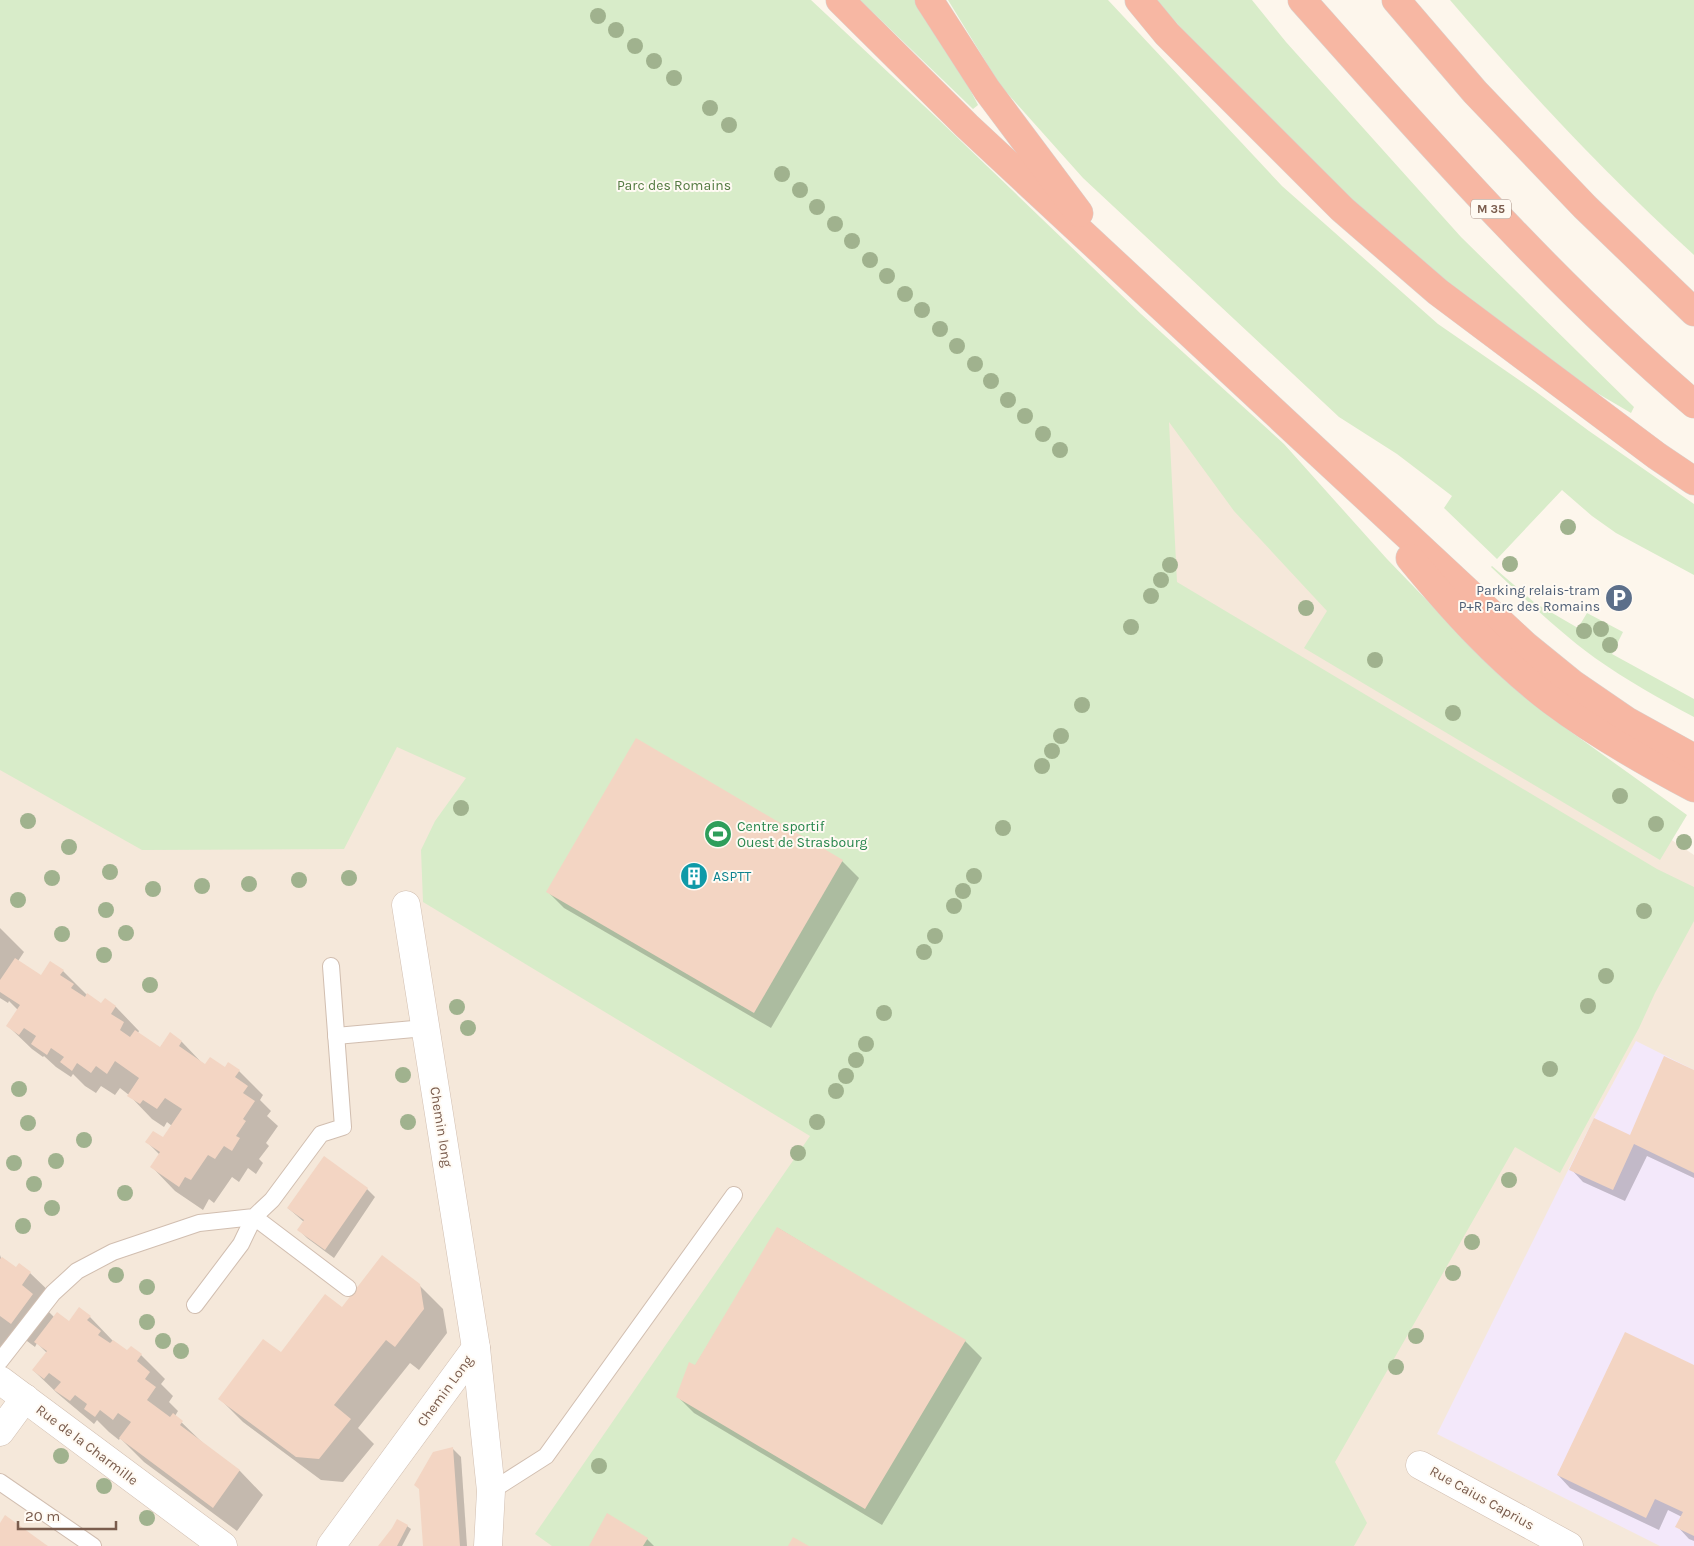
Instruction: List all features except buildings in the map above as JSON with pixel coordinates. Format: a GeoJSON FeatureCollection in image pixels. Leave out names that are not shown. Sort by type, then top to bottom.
{"type":"FeatureCollection","features":[{"type":"Feature","properties":{"kind":"highway"},"geometry":{"type":"LineString","coordinates":[[840,0],[967,126],[1525,645],[1566,678],[1627,721],[1694,758]]}},
{"type":"Feature","properties":{"kind":"highway"},"geometry":{"type":"LineString","coordinates":[[929,0],[987,90],[1121,269]]}},
{"type":"Feature","properties":{"kind":"highway"},"geometry":{"type":"LineString","coordinates":[[1139,0],[1167,34],[1342,209],[1438,292],[1657,456],[1694,481]]}},
{"type":"Feature","properties":{"kind":"highway","name":"M 35"},"geometry":{"type":"LineString","coordinates":[[1302,0],[1422,135],[1532,252],[1660,375],[1694,404]]}},
{"type":"Feature","properties":{"kind":"highway"},"geometry":{"type":"LineString","coordinates":[[1396,0],[1476,92],[1584,207],[1694,312]]}},
{"type":"Feature","properties":{"kind":"highway"},"geometry":{"type":"LineString","coordinates":[[1339,473],[1452,609],[1502,658],[1551,700],[1647,764],[1694,788]]}},
{"type":"Feature","properties":{"kind":"street","name":"Chemin long"},"geometry":{"type":"LineString","coordinates":[[406,906],[476,1348]]}},
{"type":"Feature","properties":{"kind":"street","name":"Chemin Long"},"geometry":{"type":"LineString","coordinates":[[476,1348],[491,1491],[488,1546]]}},
{"type":"Feature","properties":{"kind":"street","name":"Chemin Long"},"geometry":{"type":"LineString","coordinates":[[332,1546],[476,1348]]}},
{"type":"Feature","properties":{"kind":"street","name":"Rue de la Charmille"},"geometry":{"type":"LineString","coordinates":[[0,1380],[223,1546]]}},
{"type":"Feature","properties":{"kind":"street"},"geometry":{"type":"LineString","coordinates":[[0,1432],[24,1398]]}},
{"type":"Feature","properties":{"kind":"street","name":"Rue Caius Caprius"},"geometry":{"type":"LineString","coordinates":[[1420,1465],[1569,1546]]}},
{"type":"Feature","properties":{"kind":"lane"},"geometry":{"type":"LineString","coordinates":[[1647,764],[1694,797]]}},
{"type":"Feature","properties":{"kind":"lane"},"geometry":{"type":"LineString","coordinates":[[195,1306],[240,1244],[254,1217],[272,1200],[321,1134],[343,1127],[331,966]]}},
{"type":"Feature","properties":{"kind":"lane"},"geometry":{"type":"LineString","coordinates":[[336,1036],[425,1028]]}},
{"type":"Feature","properties":{"kind":"lane"},"geometry":{"type":"LineString","coordinates":[[491,1491],[546,1456],[734,1195]]}},
{"type":"Feature","properties":{"kind":"lane"},"geometry":{"type":"LineString","coordinates":[[0,1361],[53,1293],[77,1271],[113,1252],[199,1223],[254,1217],[348,1288]]}},
{"type":"Feature","properties":{"kind":"lane"},"geometry":{"type":"LineString","coordinates":[[2,1487],[93,1546]]}},
{"type":"Feature","properties":{"kind":"shaded area"},"geometry":{"type":"Polygon","coordinates":[[[0,0],[774,0],[1590,785],[1694,855],[1694,1546],[0,1546],[0,0]]]}},
{"type":"Feature","properties":{"kind":"shaded area"},"geometry":{"type":"Polygon","coordinates":[[[1636,1041],[1694,1070],[1694,1546],[1660,1546],[1437,1434],[1594,1118],[1636,1041]]]}},
{"type":"Feature","properties":{"kind":"green space","name":"Parc des Romains"},"geometry":{"type":"Polygon","coordinates":[[[0,0],[811,0],[1141,314],[1284,444],[1387,559],[1499,675],[1560,724],[1687,815],[1660,860],[1304,648],[1327,611],[1234,511],[1169,422],[1177,582],[1657,869],[1694,887],[1694,921],[1655,993],[1639,1028],[1560,1173],[1515,1147],[1335,1462],[1367,1523],[1354,1546],[552,1546],[535,1534],[810,1136],[423,902],[421,850],[435,821],[466,778],[397,747],[344,849],[142,850],[0,770],[0,0]]]}},
{"type":"Feature","properties":{"kind":"green space"},"geometry":{"type":"Polygon","coordinates":[[[860,0],[924,0],[978,105],[973,109],[860,0]]]}},
{"type":"Feature","properties":{"kind":"green space"},"geometry":{"type":"Polygon","coordinates":[[[948,0],[1108,0],[1282,186],[1438,324],[1694,504],[1694,575],[1616,533],[1592,516],[1562,490],[1497,559],[1444,508],[1452,496],[1397,454],[1339,417],[1083,178],[1000,85],[948,0]]]}},
{"type":"Feature","properties":{"kind":"green space"},"geometry":{"type":"Polygon","coordinates":[[[1155,0],[1252,0],[1286,42],[1461,237],[1634,407],[1631,413],[1580,383],[1470,303],[1367,214],[1260,112],[1155,0]]]}},
{"type":"Feature","properties":{"kind":"green space"},"geometry":{"type":"Polygon","coordinates":[[[1450,0],[1694,0],[1694,255],[1568,131],[1450,0]]]}},
{"type":"Feature","properties":{"kind":"green space"},"geometry":{"type":"Polygon","coordinates":[[[1492,566],[1535,603],[1578,628],[1587,613],[1623,632],[1612,654],[1694,699],[1694,717],[1643,689],[1595,658],[1542,614],[1492,566]]]}},
{"type":"Feature","properties":{"kind":"place","name":"Parking relais-tram P+R Parc des Romains"},"geometry":{"type":"Point","coordinates":[1619,598]}},
{"type":"Feature","properties":{"kind":"place","name":"Centre sportif Ouest de Strasbourg"},"geometry":{"type":"Point","coordinates":[718,834]}},
{"type":"Feature","properties":{"kind":"place","name":"ASPTT"},"geometry":{"type":"Point","coordinates":[694,876]}}]}
